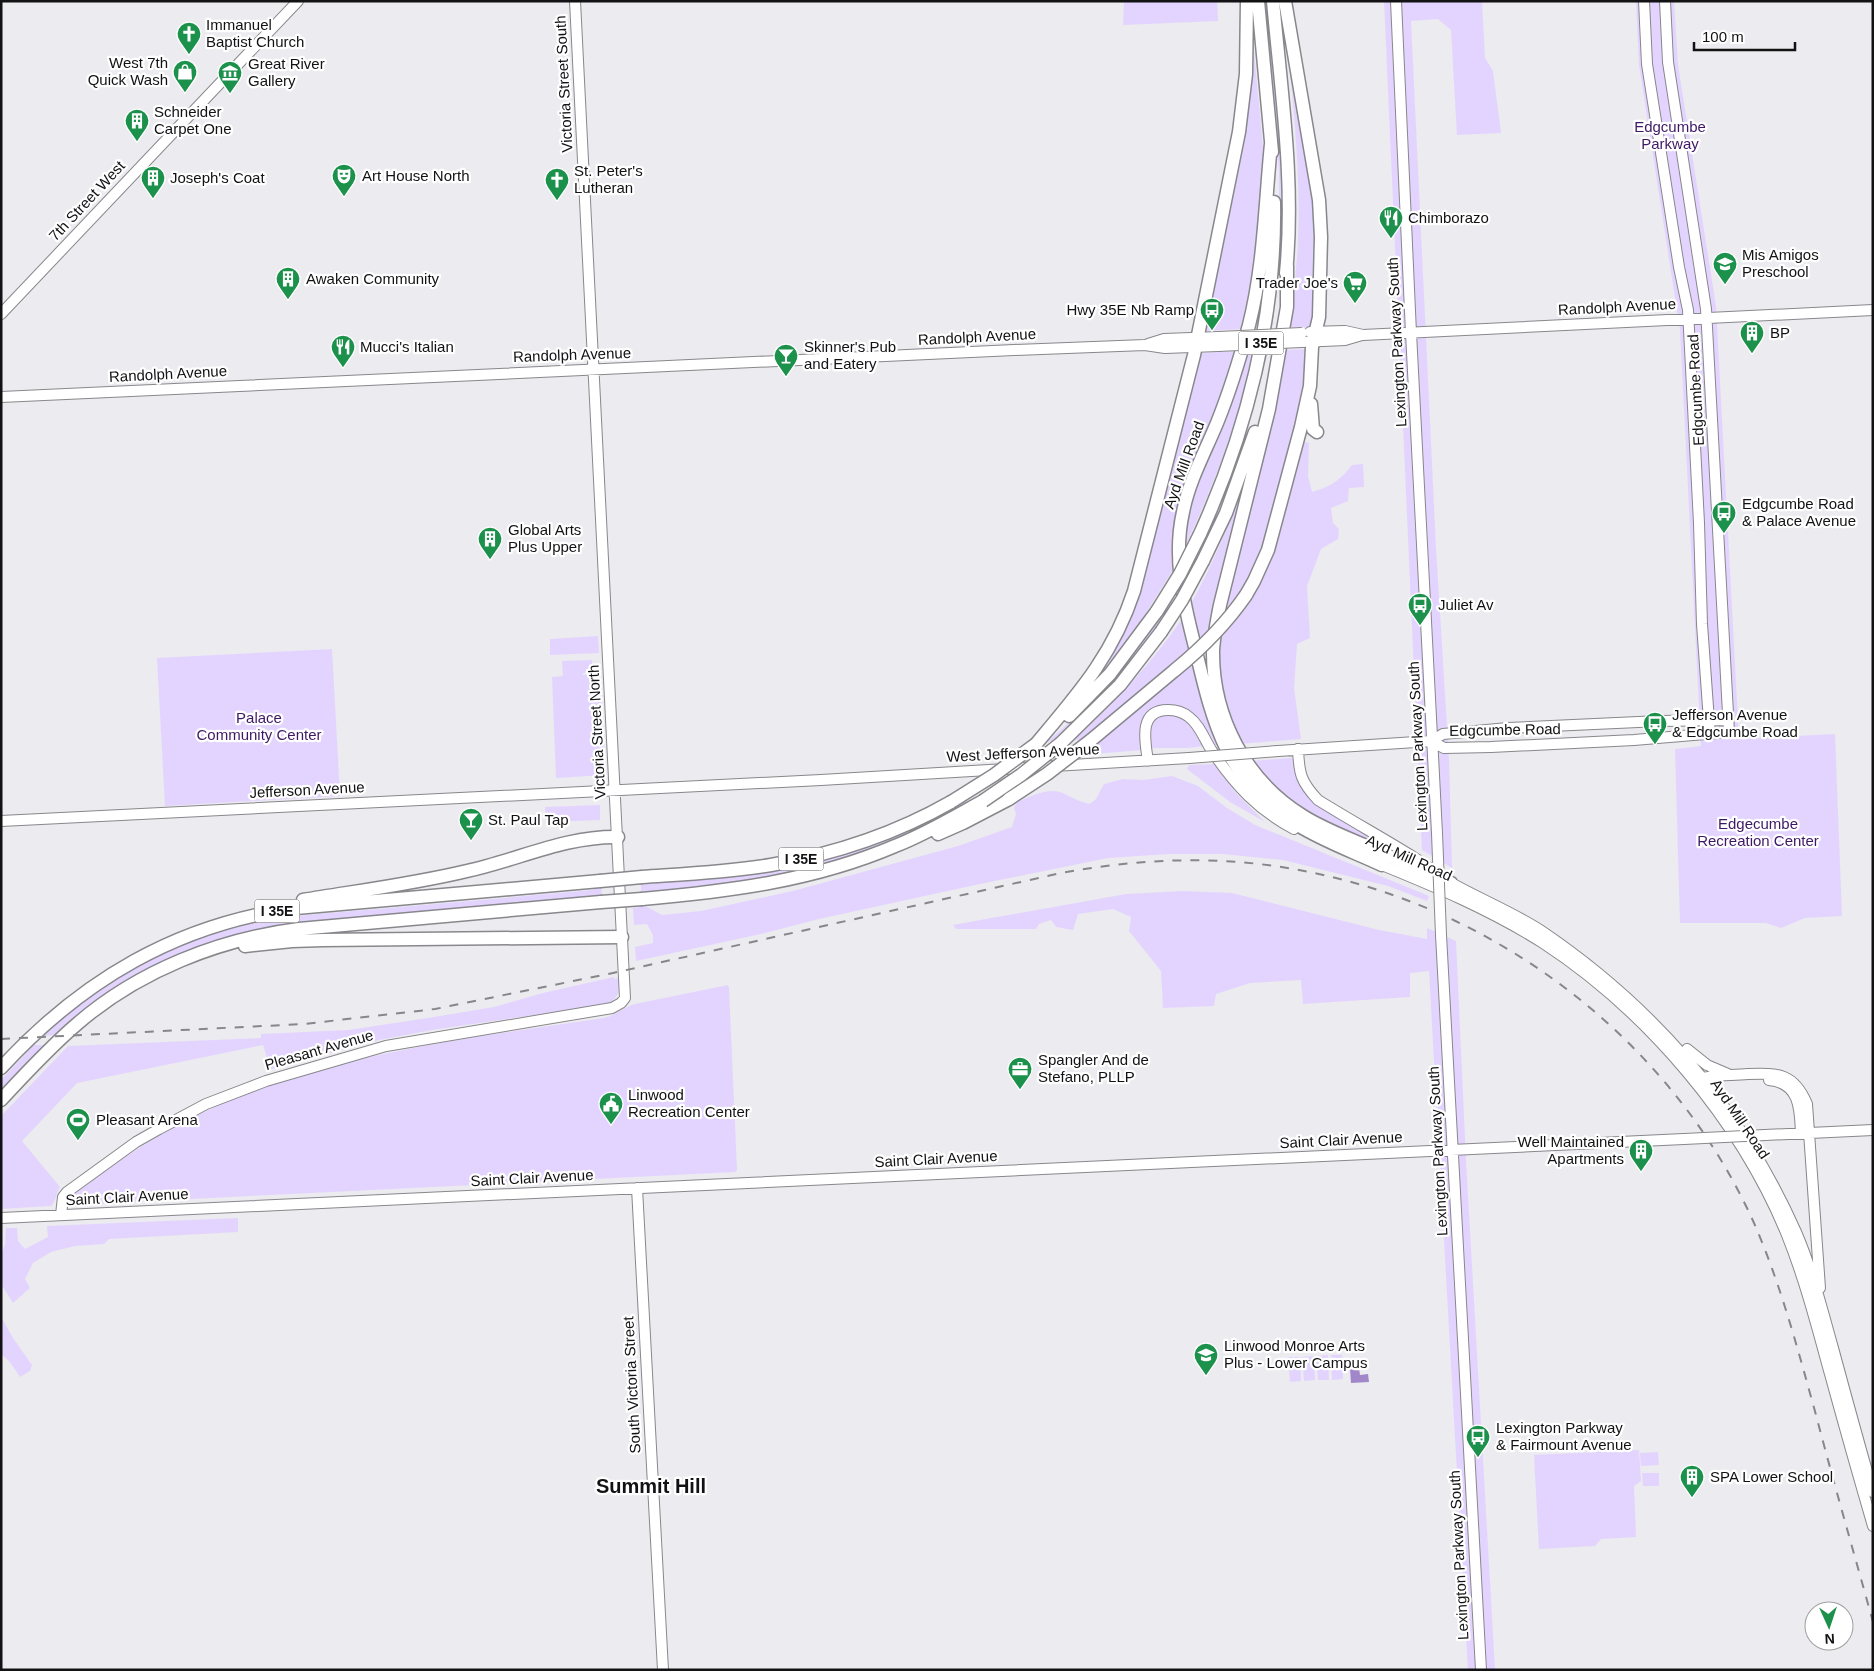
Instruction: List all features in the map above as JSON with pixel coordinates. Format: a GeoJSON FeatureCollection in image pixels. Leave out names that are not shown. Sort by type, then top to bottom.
{"type":"FeatureCollection","features":[{"type":"Feature","properties":{"kind":"highway"},"geometry":{"type":"LineString","coordinates":[[1036,744],[1099,667],[1120,629],[1128,609],[1196,342],[1239,132],[1246,74],[1247,1]]}},
{"type":"Feature","properties":{"kind":"highway","name":"I 35E"},"geometry":{"type":"LineString","coordinates":[[1,1068],[41,1027],[97,982],[157,948],[213,926],[252,915],[296,908],[746,868],[815,856],[887,833],[951,802],[994,775],[1036,744],[1079,707],[1105,680],[1157,611],[1180,574],[1200,534],[1220,486],[1243,420],[1258,357],[1268,298],[1273,241],[1271,144],[1258,1]]}},
{"type":"Feature","properties":{"kind":"highway","name":"I 35E"},"geometry":{"type":"LineString","coordinates":[[1,1100],[38,1061],[92,1012],[143,979],[189,957],[234,942],[280,931],[717,892],[773,883],[817,873],[874,854],[926,832],[1021,775],[1061,743],[1120,685],[1161,632],[1182,600],[1226,513],[1257,425],[1273,360],[1283,302],[1289,205],[1287,152],[1273,1]]}},
{"type":"Feature","properties":{"kind":"highway"},"geometry":{"type":"LineString","coordinates":[[1286,1],[1319,200],[1321,273],[1319,317],[1308,337],[1312,423],[1313,429],[1317,432]]}},
{"type":"Feature","properties":{"kind":"highway","name":"Ayd Mill Road"},"geometry":{"type":"LineString","coordinates":[[1271,144],[1262,240],[1250,322],[1230,388],[1191,484],[1180,522],[1178,559],[1186,611],[1215,725],[1230,756],[1247,781],[1269,804],[1296,824],[1382,865]]}},
{"type":"Feature","properties":{"kind":"highway"},"geometry":{"type":"LineString","coordinates":[[1286,265],[1287,307],[1269,409],[1220,605],[1214,638],[1214,673],[1220,704],[1232,737],[1247,763],[1267,788],[1290,807],[1317,824],[1451,883]]}},
{"type":"Feature","properties":{"kind":"highway"},"geometry":{"type":"LineString","coordinates":[[874,854],[916,844],[963,824],[1009,799],[1047,774],[1090,741],[1212,637],[1236,610],[1246,595],[1268,550],[1302,427],[1310,386]]}},
{"type":"Feature","properties":{"kind":"highway"},"geometry":{"type":"LineString","coordinates":[[213,926],[276,904],[466,872],[583,839],[618,837]]}},
{"type":"Feature","properties":{"kind":"highway"},"geometry":{"type":"LineString","coordinates":[[189,957],[240,947],[292,941],[622,936]]}},
{"type":"Feature","properties":{"kind":"street","name":"7th Street West"},"geometry":{"type":"LineString","coordinates":[[1,314],[298,1]]}},
{"type":"Feature","properties":{"kind":"street","name":"Victoria Street South"},"geometry":{"type":"LineString","coordinates":[[575,1],[598,465]]}},
{"type":"Feature","properties":{"kind":"street","name":"Lexington Parkway South"},"geometry":{"type":"LineString","coordinates":[[1396,1],[1431,741],[1481,1670]]}},
{"type":"Feature","properties":{"kind":"street","name":"Edgcumbe Road"},"geometry":{"type":"LineString","coordinates":[[1644,1],[1647,64],[1689,319],[1702,624],[1710,735]]}},
{"type":"Feature","properties":{"kind":"street","name":"Edgcumbe Road"},"geometry":{"type":"LineString","coordinates":[[1431,741],[1444,748],[1482,747],[1634,740],[1729,732],[1707,318],[1668,62],[1665,1]]}},
{"type":"Feature","properties":{"kind":"street","name":"Randolph Avenue"},"geometry":{"type":"LineString","coordinates":[[1,397],[1145,345],[1165,348],[1196,342],[1308,337],[1344,331],[1363,335],[1873,310]]}},
{"type":"Feature","properties":{"kind":"street","name":"Victoria Street North"},"geometry":{"type":"LineString","coordinates":[[598,465],[625,998]]}},
{"type":"Feature","properties":{"kind":"street"},"geometry":{"type":"LineString","coordinates":[[1148,761],[1145,730],[1150,717],[1161,711],[1183,712],[1197,726],[1231,779],[1263,809],[1293,828],[1382,865]]}},
{"type":"Feature","properties":{"kind":"street","name":"Edgcumbe Road"},"geometry":{"type":"LineString","coordinates":[[1431,741],[1444,734],[1508,728],[1728,720]]}},
{"type":"Feature","properties":{"kind":"street","name":"West Jefferson Avenue"},"geometry":{"type":"LineString","coordinates":[[615,790],[1148,761],[1431,741]]}},
{"type":"Feature","properties":{"kind":"street","name":"Ayd Mill Road"},"geometry":{"type":"LineString","coordinates":[[1298,749],[1299,771],[1305,786],[1318,800],[1421,862],[1451,883],[1539,929],[1602,975],[1681,1050],[1703,1082],[1755,1169],[1787,1235],[1808,1294],[1873,1526]]}},
{"type":"Feature","properties":{"kind":"street","name":"Jefferson Avenue"},"geometry":{"type":"LineString","coordinates":[[1,821],[615,790]]}},
{"type":"Feature","properties":{"kind":"street","name":"Ayd Mill Road"},"geometry":{"type":"LineString","coordinates":[[1382,865],[1470,903],[1506,921],[1542,943],[1586,974],[1703,1082],[1739,1126],[1763,1166],[1796,1232],[1810,1269],[1873,1492]]}},
{"type":"Feature","properties":{"kind":"street","name":"Pleasant Avenue"},"geometry":{"type":"LineString","coordinates":[[61,1215],[63,1197],[68,1192],[136,1142],[206,1104],[236,1092],[310,1067],[386,1046],[612,1008],[621,1003],[625,998]]}},
{"type":"Feature","properties":{"kind":"street"},"geometry":{"type":"LineString","coordinates":[[1650,1019],[1706,1065],[1731,1075]]}},
{"type":"Feature","properties":{"kind":"street"},"geometry":{"type":"LineString","coordinates":[[1703,1082],[1731,1075],[1768,1073],[1780,1075],[1792,1081],[1801,1091],[1807,1104],[1805,1133]]}},
{"type":"Feature","properties":{"kind":"street"},"geometry":{"type":"LineString","coordinates":[[1703,1082],[1767,1080],[1783,1084],[1792,1091],[1798,1101],[1805,1133],[1822,1307]]}},
{"type":"Feature","properties":{"kind":"street","name":"Saint Clair Avenue"},"geometry":{"type":"LineString","coordinates":[[1,1218],[1873,1130]]}},
{"type":"Feature","properties":{"kind":"street","name":"South Victoria Street"},"geometry":{"type":"LineString","coordinates":[[637,1188],[663,1670]]}},
{"type":"Feature","properties":{"kind":"green space"},"geometry":{"type":"Polygon","coordinates":[[[1124,1],[1217,1],[1218,21],[1123,25],[1124,1]]]}},
{"type":"Feature","properties":{"kind":"green space"},"geometry":{"type":"Polygon","coordinates":[[[1263,1],[1266,1],[1277,108],[1281,172],[1280,250],[1272,328],[1269,328],[1279,220],[1279,170],[1263,1]]]}},
{"type":"Feature","properties":{"kind":"green space"},"geometry":{"type":"Polygon","coordinates":[[[1384,1],[1482,1],[1485,58],[1493,71],[1501,133],[1457,135],[1451,30],[1438,19],[1411,21],[1436,548],[1449,760],[1452,868],[1422,850],[1384,1]]]}},
{"type":"Feature","properties":{"kind":"green space"},"geometry":{"type":"Polygon","coordinates":[[[1636,1],[1674,1],[1678,65],[1716,306],[1739,739],[1835,734],[1842,916],[1805,918],[1781,928],[1766,923],[1680,923],[1675,749],[1701,746],[1680,330],[1639,65],[1636,1]]]}},
{"type":"Feature","properties":{"kind":"green space"},"geometry":{"type":"Polygon","coordinates":[[[1253,40],[1264,159],[1260,233],[1244,329],[1204,331],[1253,40]]]}},
{"type":"Feature","properties":{"kind":"green space"},"geometry":{"type":"Polygon","coordinates":[[[1288,51],[1314,182],[1318,257],[1312,327],[1287,328],[1297,259],[1298,225],[1297,155],[1288,51]]]}},
{"type":"Feature","properties":{"kind":"green space"},"geometry":{"type":"Polygon","coordinates":[[[1265,349],[1268,349],[1262,376],[1239,456],[1220,508],[1197,558],[1196,554],[1265,349]]]}},
{"type":"Feature","properties":{"kind":"green space"},"geometry":{"type":"Polygon","coordinates":[[[1308,349],[1298,421],[1263,548],[1245,587],[1218,623],[1284,350],[1308,349]]]}},
{"type":"Feature","properties":{"kind":"green space"},"geometry":{"type":"Polygon","coordinates":[[[1244,350],[1252,350],[1247,377],[1232,430],[1203,508],[1180,558],[1182,526],[1244,350]]]}},
{"type":"Feature","properties":{"kind":"green space"},"geometry":{"type":"Polygon","coordinates":[[[1238,351],[1191,474],[1176,565],[1141,621],[1105,668],[1103,667],[1123,634],[1129,619],[1199,353],[1238,351]]]}},
{"type":"Feature","properties":{"kind":"green space"},"geometry":{"type":"Polygon","coordinates":[[[1304,442],[1309,443],[1308,476],[1312,492],[1335,482],[1352,465],[1363,464],[1364,487],[1349,488],[1348,501],[1331,508],[1333,523],[1339,529],[1338,539],[1321,549],[1307,586],[1310,638],[1297,644],[1294,688],[1301,739],[1239,744],[1226,712],[1218,668],[1219,638],[1238,616],[1267,568],[1277,544],[1304,442]]]}},
{"type":"Feature","properties":{"kind":"green space"},"geometry":{"type":"Polygon","coordinates":[[[1255,454],[1213,629],[1196,645],[1188,609],[1233,513],[1255,454]]]}},
{"type":"Feature","properties":{"kind":"green space"},"geometry":{"type":"Polygon","coordinates":[[[1164,611],[1165,615],[1133,657],[1087,709],[1058,737],[1047,742],[1110,681],[1164,611]]]}},
{"type":"Feature","properties":{"kind":"green space"},"geometry":{"type":"Polygon","coordinates":[[[1184,616],[1192,649],[1086,740],[1074,740],[1133,681],[1184,616]]]}},
{"type":"Feature","properties":{"kind":"green space"},"geometry":{"type":"Polygon","coordinates":[[[598,636],[599,653],[550,655],[550,639],[598,636]]]}},
{"type":"Feature","properties":{"kind":"green space","name":"Palace Community Center"},"geometry":{"type":"Polygon","coordinates":[[[332,649],[340,796],[165,806],[157,658],[332,649]]]}},
{"type":"Feature","properties":{"kind":"green space"},"geometry":{"type":"Polygon","coordinates":[[[1195,659],[1221,745],[1211,746],[1200,725],[1157,707],[1151,710],[1143,720],[1141,731],[1142,750],[1081,755],[1081,753],[1195,659]]]}},
{"type":"Feature","properties":{"kind":"green space"},"geometry":{"type":"Polygon","coordinates":[[[592,660],[592,672],[583,673],[583,675],[600,674],[605,775],[556,778],[552,677],[563,676],[562,661],[592,660]]]}},
{"type":"Feature","properties":{"kind":"green space"},"geometry":{"type":"Polygon","coordinates":[[[1164,712],[1189,724],[1204,746],[1152,748],[1150,744],[1150,721],[1164,712]]]}},
{"type":"Feature","properties":{"kind":"green space"},"geometry":{"type":"Polygon","coordinates":[[[1292,758],[1298,781],[1312,801],[1414,861],[1300,811],[1249,761],[1292,758]]]}},
{"type":"Feature","properties":{"kind":"green space"},"geometry":{"type":"Polygon","coordinates":[[[1216,764],[1236,793],[1265,822],[1230,802],[1187,769],[1189,765],[1216,764]]]}},
{"type":"Feature","properties":{"kind":"green space"},"geometry":{"type":"Polygon","coordinates":[[[1172,776],[1198,786],[1227,808],[1255,825],[1429,896],[1427,901],[1388,886],[1283,860],[1223,854],[1169,854],[1108,858],[819,919],[761,934],[636,961],[635,947],[653,943],[653,935],[647,924],[634,925],[633,908],[645,906],[662,915],[701,911],[793,891],[958,846],[1012,827],[1016,814],[1014,808],[1017,802],[1038,794],[1055,791],[1090,804],[1096,799],[1104,784],[1123,779],[1143,780],[1172,776]]]}},
{"type":"Feature","properties":{"kind":"green space"},"geometry":{"type":"Polygon","coordinates":[[[964,801],[970,801],[921,826],[871,848],[819,865],[765,878],[641,892],[641,883],[755,872],[964,801]]]}},
{"type":"Feature","properties":{"kind":"green space"},"geometry":{"type":"Polygon","coordinates":[[[600,805],[600,820],[546,822],[545,807],[600,805]]]}},
{"type":"Feature","properties":{"kind":"green space"},"geometry":{"type":"Polygon","coordinates":[[[601,886],[602,895],[298,923],[225,938],[56,1035],[44,1036],[93,995],[148,961],[178,947],[239,927],[270,920],[302,916],[593,890],[593,887],[601,886]]]}},
{"type":"Feature","properties":{"kind":"green space"},"geometry":{"type":"Polygon","coordinates":[[[1183,891],[1232,893],[1379,930],[1427,939],[1427,928],[1456,941],[1466,1160],[1495,1670],[1468,1670],[1429,971],[1410,973],[1410,997],[1303,1004],[1301,980],[1250,983],[1216,994],[1214,1006],[1163,1008],[1161,971],[1129,931],[1131,917],[1113,909],[1078,914],[1073,930],[1056,927],[1051,920],[1039,924],[1036,929],[956,929],[953,925],[1126,894],[1183,891]]]}},
{"type":"Feature","properties":{"kind":"green space"},"geometry":{"type":"Polygon","coordinates":[[[614,977],[614,979],[619,978],[619,990],[617,996],[608,1004],[432,1030],[379,1040],[271,1069],[263,1045],[77,1083],[22,1141],[60,1187],[54,1202],[51,1206],[1,1209],[1,1116],[68,1046],[261,1038],[261,1034],[349,1030],[494,1007],[543,993],[614,977]]]}},
{"type":"Feature","properties":{"kind":"green space"},"geometry":{"type":"Polygon","coordinates":[[[728,985],[737,1170],[735,1172],[68,1205],[69,1198],[150,1141],[202,1113],[257,1090],[313,1072],[370,1057],[487,1035],[604,1018],[635,1004],[728,985]]]}},
{"type":"Feature","properties":{"kind":"green space"},"geometry":{"type":"Polygon","coordinates":[[[34,1045],[45,1045],[1,1091],[1,1080],[34,1045]]]}},
{"type":"Feature","properties":{"kind":"green space"},"geometry":{"type":"Polygon","coordinates":[[[238,1218],[238,1232],[109,1239],[104,1244],[75,1246],[51,1252],[33,1263],[25,1279],[30,1288],[13,1303],[1,1284],[1,1254],[5,1245],[6,1228],[17,1228],[18,1241],[25,1249],[48,1237],[47,1226],[238,1218]]]}},
{"type":"Feature","properties":{"kind":"green space"},"geometry":{"type":"Polygon","coordinates":[[[1,1317],[32,1365],[30,1371],[20,1377],[10,1362],[1,1354],[1,1317]]]}},
{"type":"Feature","properties":{"kind":"green space"},"geometry":{"type":"Polygon","coordinates":[[[1328,1355],[1329,1380],[1318,1380],[1316,1356],[1328,1355]]]}},
{"type":"Feature","properties":{"kind":"green space"},"geometry":{"type":"Polygon","coordinates":[[[1331,1355],[1342,1355],[1343,1379],[1332,1380],[1331,1355]]]}},
{"type":"Feature","properties":{"kind":"green space"},"geometry":{"type":"Polygon","coordinates":[[[1314,1356],[1315,1380],[1304,1381],[1302,1357],[1314,1356]]]}},
{"type":"Feature","properties":{"kind":"green space"},"geometry":{"type":"Polygon","coordinates":[[[1288,1357],[1300,1357],[1301,1381],[1290,1382],[1288,1357]]]}},
{"type":"Feature","properties":{"kind":"green space"},"geometry":{"type":"Polygon","coordinates":[[[1639,1450],[1641,1481],[1634,1486],[1636,1537],[1601,1539],[1595,1546],[1539,1549],[1534,1455],[1639,1450]]]}},
{"type":"Feature","properties":{"kind":"green space"},"geometry":{"type":"Polygon","coordinates":[[[1658,1452],[1659,1465],[1641,1466],[1640,1453],[1658,1452]]]}},
{"type":"Feature","properties":{"kind":"green space"},"geometry":{"type":"Polygon","coordinates":[[[1642,1473],[1659,1473],[1659,1486],[1643,1486],[1642,1473]]]}},
{"type":"Feature","properties":{"kind":"shaded area"},"geometry":{"type":"Polygon","coordinates":[[[1359,1368],[1360,1375],[1368,1374],[1369,1382],[1351,1383],[1350,1369],[1359,1368]]]}},
{"type":"Feature","properties":{"kind":"railway"},"geometry":{"type":"LineString","coordinates":[[1,1039],[304,1024],[435,1009],[613,973],[1061,873],[1119,864],[1177,860],[1235,862],[1293,869],[1367,886],[1437,913],[1504,947],[1567,989],[1624,1039],[1675,1094],[1719,1156],[1754,1223],[1781,1294],[1803,1366],[1873,1622]]}},
{"type":"Feature","properties":{"kind":"place","name":"Immanuel Baptist Church"},"geometry":{"type":"Point","coordinates":[189,55]}},
{"type":"Feature","properties":{"kind":"place","name":"West 7th Quick Wash"},"geometry":{"type":"Point","coordinates":[185,93]}},
{"type":"Feature","properties":{"kind":"place","name":"Great River Gallery"},"geometry":{"type":"Point","coordinates":[230,94]}},
{"type":"Feature","properties":{"kind":"place","name":"Schneider Carpet One"},"geometry":{"type":"Point","coordinates":[137,142]}},
{"type":"Feature","properties":{"kind":"place","name":"Art House North"},"geometry":{"type":"Point","coordinates":[344,197]}},
{"type":"Feature","properties":{"kind":"place","name":"Joseph's Coat"},"geometry":{"type":"Point","coordinates":[153,199]}},
{"type":"Feature","properties":{"kind":"place","name":"St. Peter's Lutheran"},"geometry":{"type":"Point","coordinates":[557,201]}},
{"type":"Feature","properties":{"kind":"place","name":"Chimborazo"},"geometry":{"type":"Point","coordinates":[1391,239]}},
{"type":"Feature","properties":{"kind":"place","name":"Mis Amigos Preschool"},"geometry":{"type":"Point","coordinates":[1725,285]}},
{"type":"Feature","properties":{"kind":"place","name":"Awaken Community"},"geometry":{"type":"Point","coordinates":[288,300]}},
{"type":"Feature","properties":{"kind":"place","name":"Trader Joe's"},"geometry":{"type":"Point","coordinates":[1355,304]}},
{"type":"Feature","properties":{"kind":"place","name":"Hwy 35E Nb Ramp"},"geometry":{"type":"Point","coordinates":[1212,331]}},
{"type":"Feature","properties":{"kind":"place","name":"BP"},"geometry":{"type":"Point","coordinates":[1752,354]}},
{"type":"Feature","properties":{"kind":"place","name":"Mucci's Italian"},"geometry":{"type":"Point","coordinates":[343,368]}},
{"type":"Feature","properties":{"kind":"place","name":"Skinner's Pub and Eatery"},"geometry":{"type":"Point","coordinates":[786,377]}},
{"type":"Feature","properties":{"kind":"place","name":"Edgcumbe Road & Palace Avenue"},"geometry":{"type":"Point","coordinates":[1724,534]}},
{"type":"Feature","properties":{"kind":"place","name":"Global Arts Plus Upper"},"geometry":{"type":"Point","coordinates":[490,560]}},
{"type":"Feature","properties":{"kind":"place","name":"Juliet Av"},"geometry":{"type":"Point","coordinates":[1420,626]}},
{"type":"Feature","properties":{"kind":"place","name":"Jefferson Avenue & Edgcumbe Road"},"geometry":{"type":"Point","coordinates":[1655,745]}},
{"type":"Feature","properties":{"kind":"place","name":"St. Paul Tap"},"geometry":{"type":"Point","coordinates":[471,841]}},
{"type":"Feature","properties":{"kind":"place","name":"Spangler And de Stefano, PLLP"},"geometry":{"type":"Point","coordinates":[1020,1090]}},
{"type":"Feature","properties":{"kind":"place","name":"Linwood Recreation Center"},"geometry":{"type":"Point","coordinates":[611,1125]}},
{"type":"Feature","properties":{"kind":"place","name":"Pleasant Arena"},"geometry":{"type":"Point","coordinates":[78,1141]}},
{"type":"Feature","properties":{"kind":"place","name":"Well Maintained Apartments"},"geometry":{"type":"Point","coordinates":[1641,1172]}},
{"type":"Feature","properties":{"kind":"place","name":"Linwood Monroe Arts Plus - Lower Campus"},"geometry":{"type":"Point","coordinates":[1206,1376]}},
{"type":"Feature","properties":{"kind":"place","name":"Lexington Parkway & Fairmount Avenue"},"geometry":{"type":"Point","coordinates":[1478,1458]}},
{"type":"Feature","properties":{"kind":"place","name":"SPA Lower School"},"geometry":{"type":"Point","coordinates":[1692,1498]}},
{"type":"Feature","properties":{"kind":"district","name":"Summit Hill"},"geometry":{"type":"Point","coordinates":[651,1486]}},
{"type":"Feature","properties":{"kind":"park label","name":"Edgcumbe Parkway"},"geometry":{"type":"Point","coordinates":[1670,136]}},
{"type":"Feature","properties":{"kind":"park label","name":"Edgecumbe Recreation Center"},"geometry":{"type":"Point","coordinates":[1758,832]}}]}
